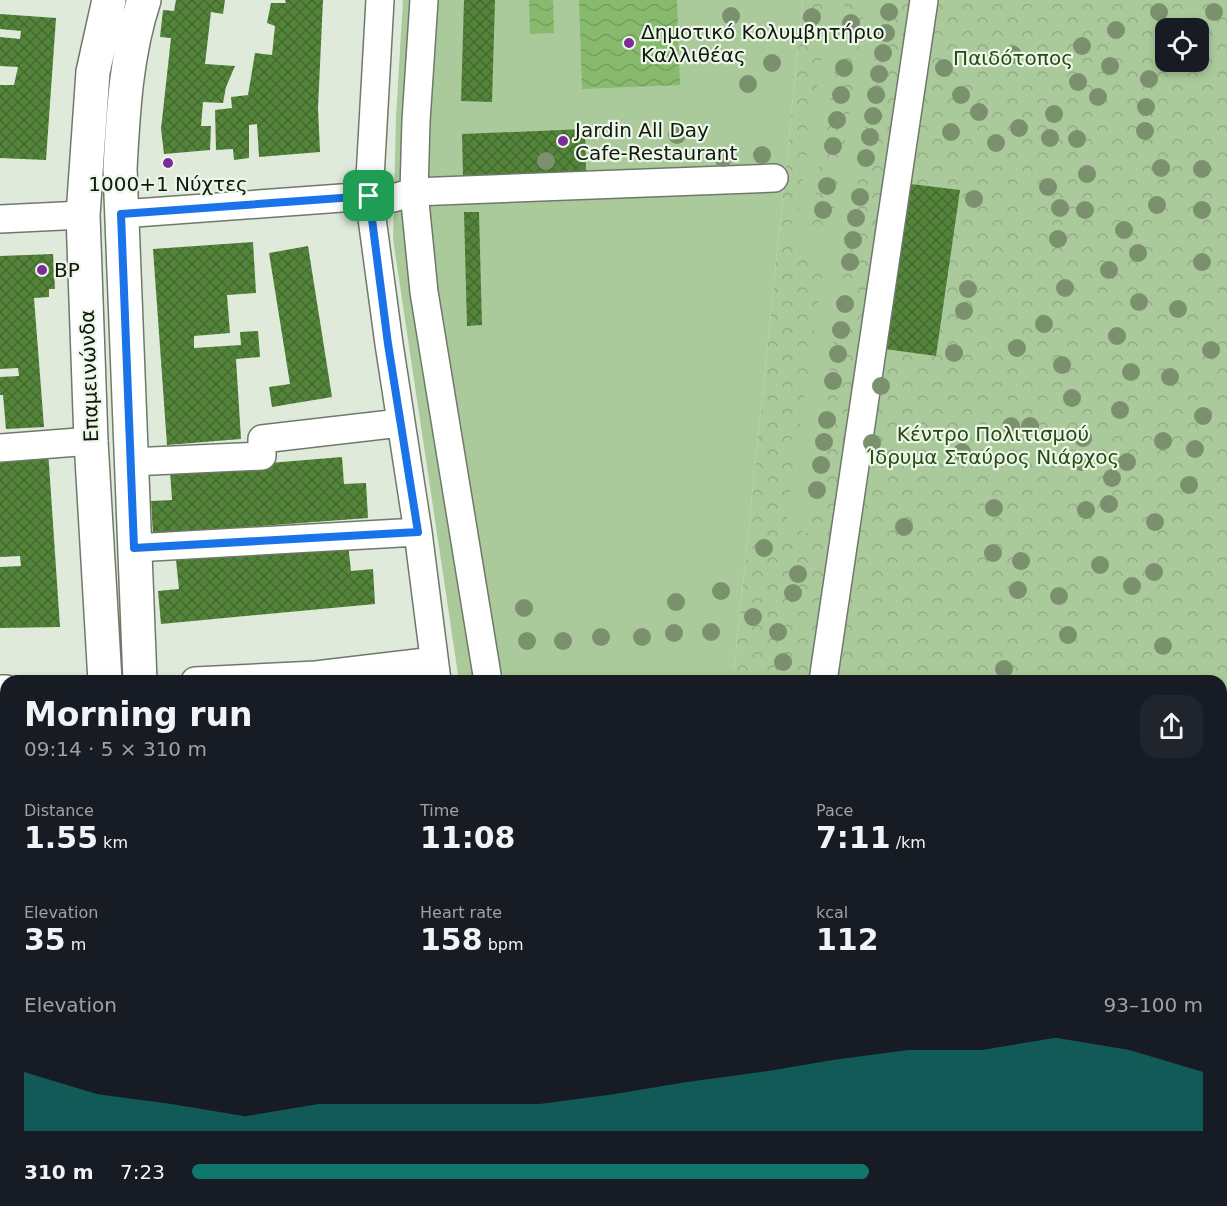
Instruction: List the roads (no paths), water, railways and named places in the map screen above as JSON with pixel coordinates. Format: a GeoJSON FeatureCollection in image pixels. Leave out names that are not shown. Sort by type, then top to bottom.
{"type":"FeatureCollection","features":[{"type":"Feature","properties":{"kind":"main road","name":"Επαμεινώνδα"},"geometry":{"type":"LineString","coordinates":[[105,675],[91,441],[83,215],[93,72],[108,0]]}},
{"type":"Feature","properties":{"kind":"main road","name":"Επαμεινώνδα"},"geometry":{"type":"LineString","coordinates":[[141,675],[130,462],[120,170],[125,93],[135,34],[144,0]]}},
{"type":"Feature","properties":{"kind":"street"},"geometry":{"type":"LineString","coordinates":[[367,675],[436,671],[418,532],[400,423],[392,195],[380,0]]}},
{"type":"Feature","properties":{"kind":"street"},"geometry":{"type":"LineString","coordinates":[[424,0],[416,121],[392,195],[424,292],[487,675]]}},
{"type":"Feature","properties":{"kind":"street"},"geometry":{"type":"LineString","coordinates":[[824,675],[924,0]]}},
{"type":"Feature","properties":{"kind":"street"},"geometry":{"type":"LineString","coordinates":[[121,214],[392,195],[774,178]]}},
{"type":"Feature","properties":{"kind":"street"},"geometry":{"type":"LineString","coordinates":[[0,219],[83,215]]}},
{"type":"Feature","properties":{"kind":"street"},"geometry":{"type":"LineString","coordinates":[[130,462],[262,456],[262,439],[400,423]]}},
{"type":"Feature","properties":{"kind":"street"},"geometry":{"type":"LineString","coordinates":[[0,448],[91,441]]}},
{"type":"Feature","properties":{"kind":"street"},"geometry":{"type":"LineString","coordinates":[[134,548],[418,532]]}},
{"type":"Feature","properties":{"kind":"water"},"geometry":{"type":"Polygon","coordinates":[[[529,0],[553,0],[554,33],[530,34],[529,0]]]}},
{"type":"Feature","properties":{"kind":"water","name":"Δημοτικό Κολυμβητήριο Καλλιθέας"},"geometry":{"type":"Polygon","coordinates":[[[579,0],[677,0],[680,85],[582,89],[579,0]]]}},
{"type":"Feature","properties":{"kind":"place","name":"Δημοτικό Κολυμβητήριο Καλλιθέας"},"geometry":{"type":"Point","coordinates":[629,43]}},
{"type":"Feature","properties":{"kind":"place","name":"Jardin All Day Cafe-Restaurant"},"geometry":{"type":"Point","coordinates":[563,141]}},
{"type":"Feature","properties":{"kind":"place","name":"1000+1 Νύχτες"},"geometry":{"type":"Point","coordinates":[168,163]}},
{"type":"Feature","properties":{"kind":"place","name":"BP"},"geometry":{"type":"Point","coordinates":[42,270]}},
{"type":"Feature","properties":{"kind":"park label","name":"Παιδότοπος"},"geometry":{"type":"Point","coordinates":[1013,58]}},
{"type":"Feature","properties":{"kind":"park label","name":"Κέντρο Πολιτισμού Ίδρυμα Σταύρος Νιάρχος"},"geometry":{"type":"Point","coordinates":[993,446]}}]}
